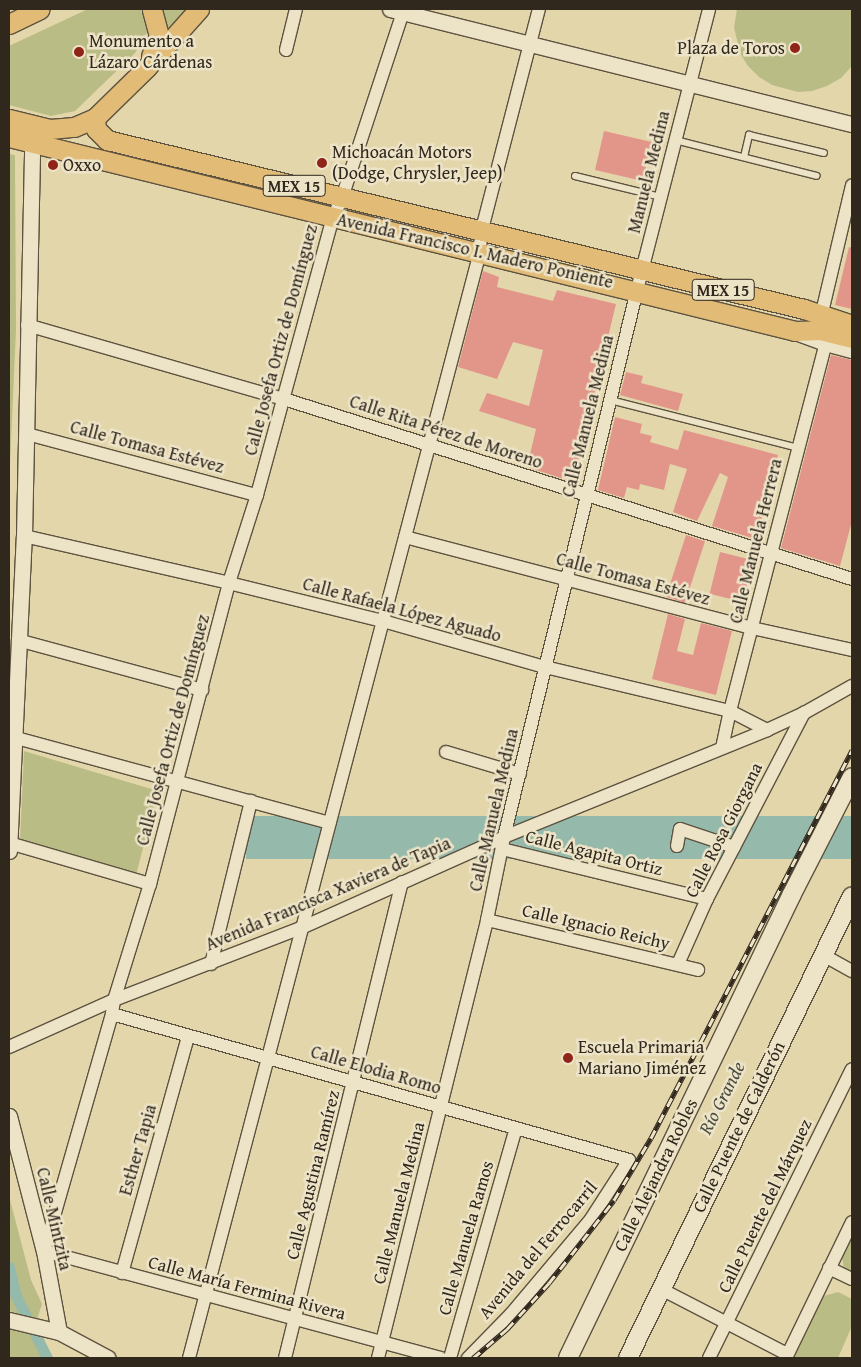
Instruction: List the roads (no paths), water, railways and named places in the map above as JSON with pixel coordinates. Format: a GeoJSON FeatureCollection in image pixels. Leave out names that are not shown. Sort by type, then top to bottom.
{"type":"FeatureCollection","features":[{"type":"Feature","properties":{"kind":"main road"},"geometry":{"type":"LineString","coordinates":[[10,24],[40,9]]}},
{"type":"Feature","properties":{"kind":"main road"},"geometry":{"type":"LineString","coordinates":[[147,66],[160,36],[152,9]]}},
{"type":"Feature","properties":{"kind":"main road"},"geometry":{"type":"LineString","coordinates":[[9,119],[50,129],[74,127],[96,118],[199,9]]}},
{"type":"Feature","properties":{"kind":"main road","name":"Avenida Francisco I. Madero Poniente"},"geometry":{"type":"LineString","coordinates":[[96,118],[96,129],[107,140],[481,233],[852,316]]}},
{"type":"Feature","properties":{"kind":"main road","name":"Avenida Francisco I. Madero Poniente"},"geometry":{"type":"LineString","coordinates":[[9,137],[636,290],[795,331],[852,349]]}},
{"type":"Feature","properties":{"kind":"main road","name":"Avenida Francisco I. Madero Poniente"},"geometry":{"type":"LineString","coordinates":[[814,309],[852,325]]}},
{"type":"Feature","properties":{"kind":"main road","name":"Avenida Francisco I. Madero Poniente"},"geometry":{"type":"LineString","coordinates":[[795,331],[820,330],[852,338]]}},
{"type":"Feature","properties":{"kind":"main road","name":"Calle Alejandra Robles"},"geometry":{"type":"LineString","coordinates":[[568,1358],[788,903],[852,777]]}},
{"type":"Feature","properties":{"kind":"main road","name":"Calle Puente de Calderón"},"geometry":{"type":"LineString","coordinates":[[628,1358],[852,896]]}},
{"type":"Feature","properties":{"kind":"street"},"geometry":{"type":"LineString","coordinates":[[286,50],[296,9]]}},
{"type":"Feature","properties":{"kind":"street"},"geometry":{"type":"LineString","coordinates":[[189,1358],[204,1294],[480,252],[481,233],[532,44],[539,9]]}},
{"type":"Feature","properties":{"kind":"street","name":"Manuela Medina"},"geometry":{"type":"LineString","coordinates":[[643,270],[709,9]]}},
{"type":"Feature","properties":{"kind":"street"},"geometry":{"type":"LineString","coordinates":[[399,10],[852,124]]}},
{"type":"Feature","properties":{"kind":"street","name":"Calle Josefa Ortiz de Domínguez"},"geometry":{"type":"LineString","coordinates":[[44,1251],[112,1014],[114,1000],[150,884],[230,583],[257,495],[333,217],[342,198],[399,10]]}},
{"type":"Feature","properties":{"kind":"street"},"geometry":{"type":"LineString","coordinates":[[9,851],[24,536],[32,143]]}},
{"type":"Feature","properties":{"kind":"street"},"geometry":{"type":"LineString","coordinates":[[814,309],[852,185]]}},
{"type":"Feature","properties":{"kind":"street","name":"Calle Manuela Medina"},"geometry":{"type":"LineString","coordinates":[[378,1358],[487,920],[503,843],[545,667],[636,290],[643,270]]}},
{"type":"Feature","properties":{"kind":"street","name":"Calle Rita Pérez de Moreno"},"geometry":{"type":"LineString","coordinates":[[27,325],[284,399],[852,579]]}},
{"type":"Feature","properties":{"kind":"street","name":"Calle Manuela Herrera"},"geometry":{"type":"LineString","coordinates":[[722,748],[826,342]]}},
{"type":"Feature","properties":{"kind":"street","name":"Calle Tomasa Estévez"},"geometry":{"type":"LineString","coordinates":[[27,434],[257,495]]}},
{"type":"Feature","properties":{"kind":"street","name":"Calle Rafaela López Aguado"},"geometry":{"type":"LineString","coordinates":[[24,536],[230,583],[383,621],[545,667],[730,711],[767,730]]}},
{"type":"Feature","properties":{"kind":"street","name":"Calle Tomasa Estévez"},"geometry":{"type":"LineString","coordinates":[[406,537],[752,628],[852,650]]}},
{"type":"Feature","properties":{"kind":"street"},"geometry":{"type":"LineString","coordinates":[[18,640],[202,690]]}},
{"type":"Feature","properties":{"kind":"street","name":"Avenida Francisca Xaviera de Tapia"},"geometry":{"type":"LineString","coordinates":[[9,1047],[114,1000],[301,928],[402,882],[503,843],[767,730],[804,713],[852,686]]}},
{"type":"Feature","properties":{"kind":"street","name":"Calle Rosa Giorgana"},"geometry":{"type":"LineString","coordinates":[[678,964],[734,847],[804,713]]}},
{"type":"Feature","properties":{"kind":"street"},"geometry":{"type":"LineString","coordinates":[[13,738],[330,823]]}},
{"type":"Feature","properties":{"kind":"street"},"geometry":{"type":"LineString","coordinates":[[446,752],[520,774]]}},
{"type":"Feature","properties":{"kind":"street"},"geometry":{"type":"LineString","coordinates":[[211,964],[251,801]]}},
{"type":"Feature","properties":{"kind":"street"},"geometry":{"type":"LineString","coordinates":[[676,846],[680,829],[734,847]]}},
{"type":"Feature","properties":{"kind":"street"},"geometry":{"type":"LineString","coordinates":[[9,843],[150,884]]}},
{"type":"Feature","properties":{"kind":"street","name":"Calle Agapita Ortiz"},"geometry":{"type":"LineString","coordinates":[[503,843],[708,899]]}},
{"type":"Feature","properties":{"kind":"street","name":"Calle Agustina Ramírez"},"geometry":{"type":"LineString","coordinates":[[285,1358],[402,882]]}},
{"type":"Feature","properties":{"kind":"street","name":"Calle Ignacio Reichy"},"geometry":{"type":"LineString","coordinates":[[487,920],[698,970]]}},
{"type":"Feature","properties":{"kind":"street"},"geometry":{"type":"LineString","coordinates":[[822,955],[852,971]]}},
{"type":"Feature","properties":{"kind":"street","name":"Calle Elodia Romo"},"geometry":{"type":"LineString","coordinates":[[112,1014],[629,1160]]}},
{"type":"Feature","properties":{"kind":"street","name":"Esther Tapia"},"geometry":{"type":"LineString","coordinates":[[122,1273],[188,1036]]}},
{"type":"Feature","properties":{"kind":"street","name":"Calle Puente del Márquez"},"geometry":{"type":"LineString","coordinates":[[709,1358],[852,1069]]}},
{"type":"Feature","properties":{"kind":"street","name":"Calle Mintzita"},"geometry":{"type":"LineString","coordinates":[[9,1116],[44,1251],[58,1332]]}},
{"type":"Feature","properties":{"kind":"street","name":"Calle Manuela Ramos"},"geometry":{"type":"LineString","coordinates":[[450,1358],[516,1128]]}},
{"type":"Feature","properties":{"kind":"street","name":"Avenida del Ferrocarril"},"geometry":{"type":"LineString","coordinates":[[468,1358],[511,1314],[591,1219],[629,1160]]}},
{"type":"Feature","properties":{"kind":"street"},"geometry":{"type":"LineString","coordinates":[[661,1289],[787,1356],[852,1222]]}},
{"type":"Feature","properties":{"kind":"street","name":"Calle María Fermina Rivera"},"geometry":{"type":"LineString","coordinates":[[44,1251],[441,1358]]}},
{"type":"Feature","properties":{"kind":"street"},"geometry":{"type":"LineString","coordinates":[[829,1268],[852,1279]]}},
{"type":"Feature","properties":{"kind":"street"},"geometry":{"type":"LineString","coordinates":[[11,1320],[58,1332],[108,1358]]}},
{"type":"Feature","properties":{"kind":"lane"},"geometry":{"type":"LineString","coordinates":[[744,157],[749,135],[824,153]]}},
{"type":"Feature","properties":{"kind":"lane"},"geometry":{"type":"LineString","coordinates":[[675,140],[817,176]]}},
{"type":"Feature","properties":{"kind":"lane"},"geometry":{"type":"LineString","coordinates":[[575,176],[661,197]]}},
{"type":"Feature","properties":{"kind":"lane"},"geometry":{"type":"LineString","coordinates":[[610,400],[798,448]]}},
{"type":"Feature","properties":{"kind":"water"},"geometry":{"type":"Polygon","coordinates":[[[246,816],[852,816],[852,859],[246,859],[246,816]]]}},
{"type":"Feature","properties":{"kind":"waterway"},"geometry":{"type":"LineString","coordinates":[[9,1267],[15,1294],[47,1358]]}},
{"type":"Feature","properties":{"kind":"railway"},"geometry":{"type":"LineString","coordinates":[[473,1358],[507,1329],[549,1283],[614,1200],[651,1138],[852,750]]}},
{"type":"Feature","properties":{"kind":"place","name":"Plaza de Toros"},"geometry":{"type":"Point","coordinates":[795,48]}},
{"type":"Feature","properties":{"kind":"place","name":"Monumento a Lázaro Cárdenas"},"geometry":{"type":"Point","coordinates":[79,52]}},
{"type":"Feature","properties":{"kind":"place","name":"Michoacán Motors (Dodge, Chrysler, Jeep)"},"geometry":{"type":"Point","coordinates":[322,163]}},
{"type":"Feature","properties":{"kind":"place","name":"Oxxo"},"geometry":{"type":"Point","coordinates":[53,165]}},
{"type":"Feature","properties":{"kind":"place","name":"Escuela Primaria Mariano Jiménez"},"geometry":{"type":"Point","coordinates":[568,1058]}},
{"type":"Feature","properties":{"kind":"water label","name":"Río Grande"},"geometry":{"type":"Point","coordinates":[722,1098]}}]}
